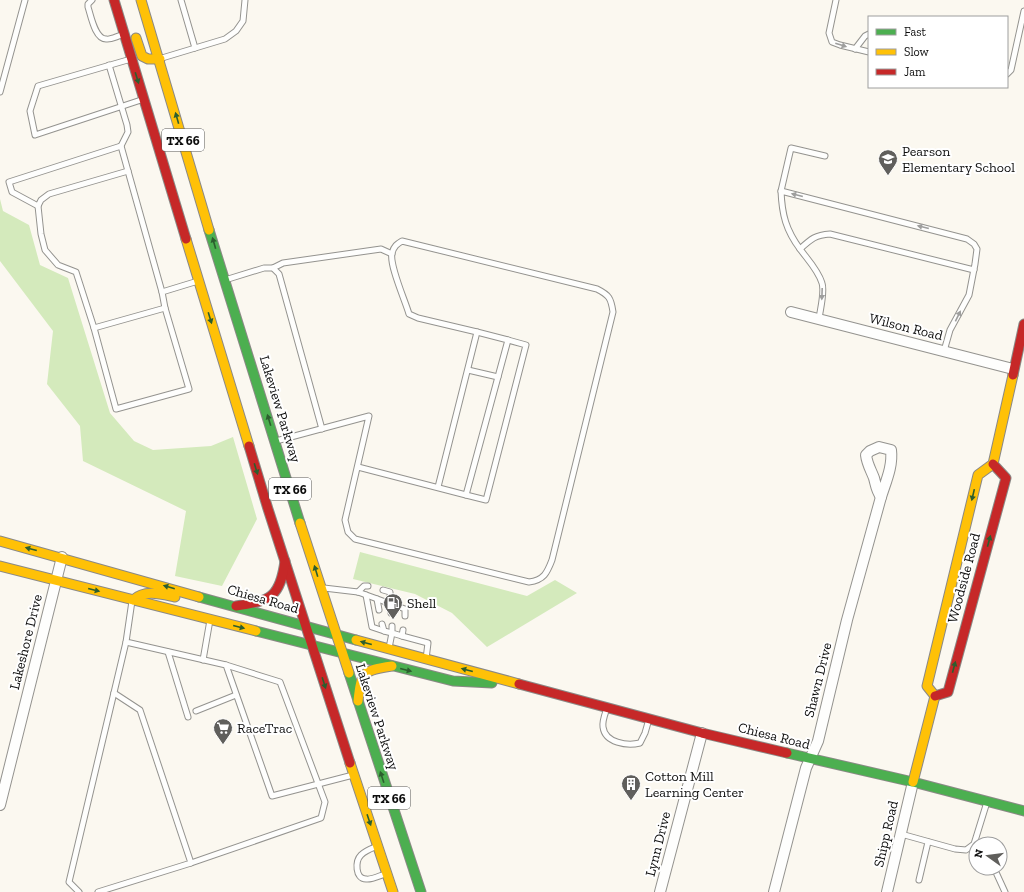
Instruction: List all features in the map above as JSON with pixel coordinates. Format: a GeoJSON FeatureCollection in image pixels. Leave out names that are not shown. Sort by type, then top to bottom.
{"type":"FeatureCollection","features":[{"type":"Feature","properties":{"kind":"main road","name":"TX 66"},"geometry":{"type":"LineString","coordinates":[[114,0],[202,281],[268,509],[378,846],[390,874],[394,892]]}},
{"type":"Feature","properties":{"kind":"main road"},"geometry":{"type":"LineString","coordinates":[[120,0],[126,9]]}},
{"type":"Feature","properties":{"kind":"main road","name":"Lakeview Parkway"},"geometry":{"type":"LineString","coordinates":[[141,0],[160,59],[221,280],[275,441],[409,868],[421,892]]}},
{"type":"Feature","properties":{"kind":"main road"},"geometry":{"type":"LineString","coordinates":[[134,31],[141,56],[146,60],[160,59]]}},
{"type":"Feature","properties":{"kind":"main road"},"geometry":{"type":"LineString","coordinates":[[993,464],[1024,324]]}},
{"type":"Feature","properties":{"kind":"main road","name":"Woodside Road"},"geometry":{"type":"LineString","coordinates":[[993,464],[1006,478],[948,692],[935,696],[927,686],[978,475],[993,464]]}},
{"type":"Feature","properties":{"kind":"main road","name":"Chiesa Road"},"geometry":{"type":"LineString","coordinates":[[0,541],[62,557],[336,635],[702,733],[913,782],[1024,811]]}},
{"type":"Feature","properties":{"kind":"main road"},"geometry":{"type":"LineString","coordinates":[[236,606],[258,603],[268,599],[278,591],[283,577],[285,560]]}},
{"type":"Feature","properties":{"kind":"main road","name":"Chiesa Road"},"geometry":{"type":"LineString","coordinates":[[0,567],[453,682],[518,684]]}},
{"type":"Feature","properties":{"kind":"main road"},"geometry":{"type":"LineString","coordinates":[[133,600],[140,595],[146,594],[156,594],[181,599],[207,598]]}},
{"type":"Feature","properties":{"kind":"main road"},"geometry":{"type":"LineString","coordinates":[[358,704],[360,682],[364,674],[368,670],[392,666]]}},
{"type":"Feature","properties":{"kind":"main road"},"geometry":{"type":"LineString","coordinates":[[913,782],[935,696]]}},
{"type":"Feature","properties":{"kind":"street","name":"Wilson Road"},"geometry":{"type":"LineString","coordinates":[[791,312],[1013,369]]}},
{"type":"Feature","properties":{"kind":"street","name":"Shawn Drive"},"geometry":{"type":"LineString","coordinates":[[774,892],[806,768],[818,741],[847,620],[881,496]]}},
{"type":"Feature","properties":{"kind":"street","name":"Lakeshore Drive"},"geometry":{"type":"LineString","coordinates":[[0,805],[62,557]]}},
{"type":"Feature","properties":{"kind":"street","name":"Lynn Drive"},"geometry":{"type":"LineString","coordinates":[[660,892],[702,733]]}},
{"type":"Feature","properties":{"kind":"street","name":"Shipp Road"},"geometry":{"type":"LineString","coordinates":[[887,892],[913,782]]}},
{"type":"Feature","properties":{"kind":"lane"},"geometry":{"type":"LineString","coordinates":[[0,92],[25,0]]}},
{"type":"Feature","properties":{"kind":"lane"},"geometry":{"type":"LineString","coordinates":[[92,0],[88,4],[88,8],[96,32],[107,40],[124,34]]}},
{"type":"Feature","properties":{"kind":"lane"},"geometry":{"type":"LineString","coordinates":[[181,0],[195,48]]}},
{"type":"Feature","properties":{"kind":"lane"},"geometry":{"type":"LineString","coordinates":[[160,59],[225,39],[236,31],[243,20],[245,0]]}},
{"type":"Feature","properties":{"kind":"lane"},"geometry":{"type":"LineString","coordinates":[[836,0],[829,33],[832,42],[868,52]]}},
{"type":"Feature","properties":{"kind":"lane"},"geometry":{"type":"LineString","coordinates":[[1009,65],[1024,11]]}},
{"type":"Feature","properties":{"kind":"lane"},"geometry":{"type":"LineString","coordinates":[[855,49],[865,36],[868,34]]}},
{"type":"Feature","properties":{"kind":"lane"},"geometry":{"type":"LineString","coordinates":[[132,59],[38,86],[30,111],[35,135],[144,99]]}},
{"type":"Feature","properties":{"kind":"lane"},"geometry":{"type":"LineString","coordinates":[[109,65],[127,125],[128,132],[121,146],[162,292],[165,308],[189,389],[116,409],[94,328],[76,272],[58,265],[45,250],[40,227],[38,206],[41,200],[49,194],[128,171]]}},
{"type":"Feature","properties":{"kind":"lane"},"geometry":{"type":"LineString","coordinates":[[38,206],[12,192],[9,182],[121,146]]}},
{"type":"Feature","properties":{"kind":"lane"},"geometry":{"type":"LineString","coordinates":[[819,320],[823,284],[814,266],[800,249],[784,220],[781,191],[791,148],[825,156]]}},
{"type":"Feature","properties":{"kind":"lane"},"geometry":{"type":"LineString","coordinates":[[781,191],[967,239],[974,244],[977,249],[968,295],[950,330],[944,351]]}},
{"type":"Feature","properties":{"kind":"lane"},"geometry":{"type":"LineString","coordinates":[[800,249],[819,234],[830,234],[974,270]]}},
{"type":"Feature","properties":{"kind":"lane"},"geometry":{"type":"LineString","coordinates":[[275,441],[369,416],[345,520],[348,532],[355,538],[529,582],[538,581],[547,573],[552,560],[614,312],[612,300],[606,294],[597,289],[402,241],[395,246],[392,254],[392,266],[409,314],[418,318],[508,340],[526,346],[486,500],[358,467]]}},
{"type":"Feature","properties":{"kind":"lane"},"geometry":{"type":"LineString","coordinates":[[221,280],[264,268],[272,268],[283,263],[381,249],[392,254]]}},
{"type":"Feature","properties":{"kind":"lane"},"geometry":{"type":"LineString","coordinates":[[272,268],[279,274],[322,429]]}},
{"type":"Feature","properties":{"kind":"lane"},"geometry":{"type":"LineString","coordinates":[[162,292],[202,281]]}},
{"type":"Feature","properties":{"kind":"lane"},"geometry":{"type":"LineString","coordinates":[[94,328],[165,308]]}},
{"type":"Feature","properties":{"kind":"lane"},"geometry":{"type":"LineString","coordinates":[[438,487],[477,332]]}},
{"type":"Feature","properties":{"kind":"lane"},"geometry":{"type":"LineString","coordinates":[[466,495],[508,340]]}},
{"type":"Feature","properties":{"kind":"lane"},"geometry":{"type":"LineString","coordinates":[[468,370],[498,377]]}},
{"type":"Feature","properties":{"kind":"lane"},"geometry":{"type":"LineString","coordinates":[[358,592],[364,586],[368,586]]}},
{"type":"Feature","properties":{"kind":"lane"},"geometry":{"type":"LineString","coordinates":[[321,588],[358,592],[405,608],[405,616]]}},
{"type":"Feature","properties":{"kind":"lane"},"geometry":{"type":"LineString","coordinates":[[383,590],[390,592],[391,613]]}},
{"type":"Feature","properties":{"kind":"lane"},"geometry":{"type":"LineString","coordinates":[[366,595],[372,627],[428,643],[426,659]]}},
{"type":"Feature","properties":{"kind":"lane"},"geometry":{"type":"LineString","coordinates":[[377,599],[379,610]]}},
{"type":"Feature","properties":{"kind":"lane"},"geometry":{"type":"LineString","coordinates":[[79,892],[69,882],[126,642],[133,600]]}},
{"type":"Feature","properties":{"kind":"lane"},"geometry":{"type":"LineString","coordinates":[[203,660],[210,620]]}},
{"type":"Feature","properties":{"kind":"lane"},"geometry":{"type":"LineString","coordinates":[[382,624],[384,631]]}},
{"type":"Feature","properties":{"kind":"lane"},"geometry":{"type":"LineString","coordinates":[[389,649],[392,626]]}},
{"type":"Feature","properties":{"kind":"lane"},"geometry":{"type":"LineString","coordinates":[[402,636],[403,630]]}},
{"type":"Feature","properties":{"kind":"lane"},"geometry":{"type":"LineString","coordinates":[[98,892],[191,863],[321,818],[325,802],[280,682],[226,665],[126,642]]}},
{"type":"Feature","properties":{"kind":"lane"},"geometry":{"type":"LineString","coordinates":[[168,652],[188,717]]}},
{"type":"Feature","properties":{"kind":"lane"},"geometry":{"type":"LineString","coordinates":[[226,665],[272,796],[354,774]]}},
{"type":"Feature","properties":{"kind":"lane"},"geometry":{"type":"LineString","coordinates":[[114,693],[140,710],[191,863]]}},
{"type":"Feature","properties":{"kind":"lane"},"geometry":{"type":"LineString","coordinates":[[196,711],[236,695]]}},
{"type":"Feature","properties":{"kind":"lane"},"geometry":{"type":"LineString","coordinates":[[607,707],[603,727],[605,733],[618,743],[640,743],[646,733],[650,718]]}},
{"type":"Feature","properties":{"kind":"lane"},"geometry":{"type":"LineString","coordinates":[[978,836],[987,802]]}},
{"type":"Feature","properties":{"kind":"lane"},"geometry":{"type":"LineString","coordinates":[[901,834],[956,849],[968,849]]}},
{"type":"Feature","properties":{"kind":"lane"},"geometry":{"type":"LineString","coordinates":[[919,880],[928,842]]}},
{"type":"Feature","properties":{"kind":"lane"},"geometry":{"type":"LineString","coordinates":[[378,846],[366,851],[360,856],[357,865],[358,872],[362,878],[367,880],[390,874]]}},
{"type":"Feature","properties":{"kind":"lane"},"geometry":{"type":"LineString","coordinates":[[997,876],[1003,890]]}},
{"type":"Feature","properties":{"kind":"green space"},"geometry":{"type":"Polygon","coordinates":[[[0,199],[3,211],[29,225],[40,265],[68,278],[110,413],[134,441],[153,450],[211,446],[233,437],[257,519],[222,586],[175,576],[186,511],[83,461],[80,426],[47,384],[53,331],[0,261],[0,199]]]}},
{"type":"Feature","properties":{"kind":"green space"},"geometry":{"type":"Polygon","coordinates":[[[360,552],[527,596],[555,580],[577,593],[487,647],[452,613],[415,594],[353,579],[360,552]]]}},
{"type":"Feature","properties":{"kind":"traffic: fast"},"geometry":{"type":"LineString","coordinates":[[209,230],[300,523]]}},
{"type":"Feature","properties":{"kind":"traffic: fast"},"geometry":{"type":"LineString","coordinates":[[199,597],[356,640]]}},
{"type":"Feature","properties":{"kind":"traffic: fast"},"geometry":{"type":"LineString","coordinates":[[256,631],[453,681],[492,683]]}},
{"type":"Feature","properties":{"kind":"traffic: fast"},"geometry":{"type":"LineString","coordinates":[[349,673],[421,892]]}},
{"type":"Feature","properties":{"kind":"traffic: fast"},"geometry":{"type":"LineString","coordinates":[[787,753],[913,782],[1024,811]]}},
{"type":"Feature","properties":{"kind":"traffic: slow"},"geometry":{"type":"LineString","coordinates":[[141,0],[209,230]]}},
{"type":"Feature","properties":{"kind":"traffic: slow"},"geometry":{"type":"LineString","coordinates":[[136,38],[142,56],[148,59],[160,59]]}},
{"type":"Feature","properties":{"kind":"traffic: slow"},"geometry":{"type":"LineString","coordinates":[[186,239],[249,446]]}},
{"type":"Feature","properties":{"kind":"traffic: slow"},"geometry":{"type":"LineString","coordinates":[[935,696],[927,686],[978,475],[993,464],[1013,375]]}},
{"type":"Feature","properties":{"kind":"traffic: slow"},"geometry":{"type":"LineString","coordinates":[[300,523],[349,673]]}},
{"type":"Feature","properties":{"kind":"traffic: slow"},"geometry":{"type":"LineString","coordinates":[[0,541],[199,597]]}},
{"type":"Feature","properties":{"kind":"traffic: slow"},"geometry":{"type":"LineString","coordinates":[[0,566],[256,631]]}},
{"type":"Feature","properties":{"kind":"traffic: slow"},"geometry":{"type":"LineString","coordinates":[[133,600],[143,594],[148,593],[175,597]]}},
{"type":"Feature","properties":{"kind":"traffic: slow"},"geometry":{"type":"LineString","coordinates":[[356,640],[519,684]]}},
{"type":"Feature","properties":{"kind":"traffic: slow"},"geometry":{"type":"LineString","coordinates":[[358,701],[360,684],[365,674],[375,669],[392,666]]}},
{"type":"Feature","properties":{"kind":"traffic: slow"},"geometry":{"type":"LineString","coordinates":[[913,782],[935,696]]}},
{"type":"Feature","properties":{"kind":"traffic: slow"},"geometry":{"type":"LineString","coordinates":[[350,763],[393,892]]}},
{"type":"Feature","properties":{"kind":"traffic: jam"},"geometry":{"type":"LineString","coordinates":[[114,0],[186,239]]}},
{"type":"Feature","properties":{"kind":"traffic: jam"},"geometry":{"type":"LineString","coordinates":[[1013,375],[1024,324]]}},
{"type":"Feature","properties":{"kind":"traffic: jam"},"geometry":{"type":"LineString","coordinates":[[249,446],[350,763]]}},
{"type":"Feature","properties":{"kind":"traffic: jam"},"geometry":{"type":"LineString","coordinates":[[935,696],[948,692],[1006,478],[993,464]]}},
{"type":"Feature","properties":{"kind":"traffic: jam"},"geometry":{"type":"LineString","coordinates":[[236,606],[258,602],[272,595],[277,590],[280,583],[285,561]]}},
{"type":"Feature","properties":{"kind":"traffic: jam"},"geometry":{"type":"LineString","coordinates":[[519,684],[702,733],[787,753]]}},
{"type":"Feature","properties":{"kind":"place","name":"Pearson Elementary School"},"geometry":{"type":"Point","coordinates":[888,176]}},
{"type":"Feature","properties":{"kind":"place","name":"Shell"},"geometry":{"type":"Point","coordinates":[393,620]}},
{"type":"Feature","properties":{"kind":"place","name":"RaceTrac"},"geometry":{"type":"Point","coordinates":[223,745]}},
{"type":"Feature","properties":{"kind":"place","name":"Cotton Mill Learning Center"},"geometry":{"type":"Point","coordinates":[631,801]}}]}
